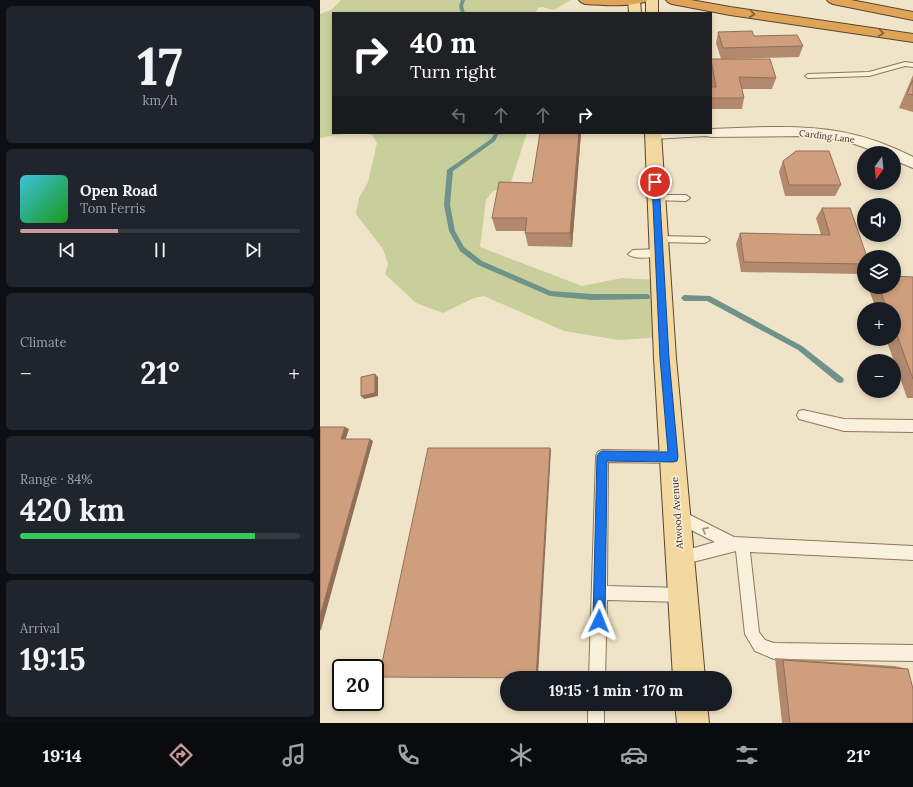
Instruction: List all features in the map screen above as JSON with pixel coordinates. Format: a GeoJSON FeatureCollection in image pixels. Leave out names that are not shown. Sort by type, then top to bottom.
{"type":"FeatureCollection","features":[{"type":"Feature","properties":{"kind":"highway"},"geometry":{"type":"LineString","coordinates":[[574,0],[605,12]]}},
{"type":"Feature","properties":{"kind":"highway"},"geometry":{"type":"LineString","coordinates":[[586,0],[636,4]]}},
{"type":"Feature","properties":{"kind":"highway"},"geometry":{"type":"LineString","coordinates":[[833,0],[913,16]]}},
{"type":"Feature","properties":{"kind":"highway"},"geometry":{"type":"LineString","coordinates":[[671,5],[730,11],[913,38]]}},
{"type":"Feature","properties":{"kind":"main road"},"geometry":{"type":"LineString","coordinates":[[652,0],[652,12]]}},
{"type":"Feature","properties":{"kind":"main road","name":"Atwood Avenue"},"geometry":{"type":"LineString","coordinates":[[653,134],[665,358],[688,671]]}},
{"type":"Feature","properties":{"kind":"main road"},"geometry":{"type":"LineString","coordinates":[[692,711],[693,723]]}},
{"type":"Feature","properties":{"kind":"street","name":"Carding Lane"},"geometry":{"type":"LineString","coordinates":[[712,133],[834,133],[893,152],[913,163]]}},
{"type":"Feature","properties":{"kind":"lane"},"geometry":{"type":"LineString","coordinates":[[808,76],[869,74],[905,64],[913,65]]}},
{"type":"Feature","properties":{"kind":"lane"},"geometry":{"type":"LineString","coordinates":[[656,198],[686,198]]}},
{"type":"Feature","properties":{"kind":"lane"},"geometry":{"type":"LineString","coordinates":[[633,254],[659,246],[706,240]]}},
{"type":"Feature","properties":{"kind":"lane"},"geometry":{"type":"LineString","coordinates":[[802,415],[844,425],[913,426]]}},
{"type":"Feature","properties":{"kind":"lane"},"geometry":{"type":"LineString","coordinates":[[597,671],[602,456],[673,457]]}},
{"type":"Feature","properties":{"kind":"lane"},"geometry":{"type":"LineString","coordinates":[[678,516],[737,544]]}},
{"type":"Feature","properties":{"kind":"lane"},"geometry":{"type":"LineString","coordinates":[[737,544],[752,634],[760,646],[774,650],[913,653]]}},
{"type":"Feature","properties":{"kind":"lane"},"geometry":{"type":"LineString","coordinates":[[681,558],[737,544],[913,553]]}},
{"type":"Feature","properties":{"kind":"lane"},"geometry":{"type":"LineString","coordinates":[[600,593],[682,595]]}},
{"type":"Feature","properties":{"kind":"lane"},"geometry":{"type":"LineString","coordinates":[[596,711],[596,723]]}},
{"type":"Feature","properties":{"kind":"green space"},"geometry":{"type":"Polygon","coordinates":[[[341,0],[571,0],[554,10],[542,7],[538,8],[536,12],[332,12],[332,134],[342,134],[320,138],[320,14],[331,10],[341,0]]]}},
{"type":"Feature","properties":{"kind":"green space"},"geometry":{"type":"Polygon","coordinates":[[[370,134],[527,134],[510,185],[493,191],[486,200],[480,247],[582,286],[622,278],[660,280],[666,337],[619,340],[564,331],[484,296],[474,298],[443,313],[416,303],[385,274],[388,264],[383,249],[356,214],[359,198],[368,182],[377,143],[370,134]]]}},
{"type":"Feature","properties":{"kind":"building"},"geometry":{"type":"Polygon","coordinates":[[[752,31],[754,36],[797,35],[803,46],[723,48],[718,32],[752,31]]]}},
{"type":"Feature","properties":{"kind":"building"},"geometry":{"type":"Polygon","coordinates":[[[712,59],[770,59],[776,78],[739,77],[744,98],[712,98],[712,87],[716,87],[712,59]]]}},
{"type":"Feature","properties":{"kind":"building"},"geometry":{"type":"Polygon","coordinates":[[[913,80],[913,95],[907,94],[913,80]]]}},
{"type":"Feature","properties":{"kind":"building"},"geometry":{"type":"Polygon","coordinates":[[[540,134],[579,134],[570,233],[525,233],[527,218],[492,218],[499,182],[532,183],[540,134]]]}},
{"type":"Feature","properties":{"kind":"building"},"geometry":{"type":"Polygon","coordinates":[[[796,151],[829,151],[841,185],[789,185],[783,161],[796,151]]]}},
{"type":"Feature","properties":{"kind":"building"},"geometry":{"type":"Polygon","coordinates":[[[822,208],[850,208],[857,228],[857,242],[862,242],[865,250],[857,250],[857,264],[744,262],[740,233],[830,235],[822,208]]]}},
{"type":"Feature","properties":{"kind":"building"},"geometry":{"type":"Polygon","coordinates":[[[901,276],[913,277],[913,379],[901,346],[901,302],[884,302],[882,294],[901,294],[901,276]]]}},
{"type":"Feature","properties":{"kind":"building"},"geometry":{"type":"Polygon","coordinates":[[[375,374],[375,393],[361,396],[361,377],[375,374]]]}},
{"type":"Feature","properties":{"kind":"building"},"geometry":{"type":"Polygon","coordinates":[[[320,427],[345,427],[341,439],[370,439],[320,616],[320,427]]]}},
{"type":"Feature","properties":{"kind":"building"},"geometry":{"type":"Polygon","coordinates":[[[428,448],[550,448],[536,671],[500,671],[500,678],[384,677],[383,659],[428,448]]]}},
{"type":"Feature","properties":{"kind":"building"},"geometry":{"type":"Polygon","coordinates":[[[783,660],[908,669],[913,689],[913,723],[790,723],[783,660]]]}},
{"type":"Feature","properties":{"kind":"waterway"},"geometry":{"type":"LineString","coordinates":[[463,0],[461,6],[463,12]]}},
{"type":"Feature","properties":{"kind":"waterway"},"geometry":{"type":"LineString","coordinates":[[496,134],[493,140],[450,170],[447,205],[452,231],[462,249],[480,263],[550,293],[592,297],[647,297]]}},
{"type":"Feature","properties":{"kind":"waterway"},"geometry":{"type":"LineString","coordinates":[[684,298],[708,298],[800,348],[840,380]]}},
{"type":"Feature","properties":{"kind":"route"},"geometry":{"type":"LineString","coordinates":[[599,621],[602,456],[673,457],[665,358],[655,182]]}}]}
